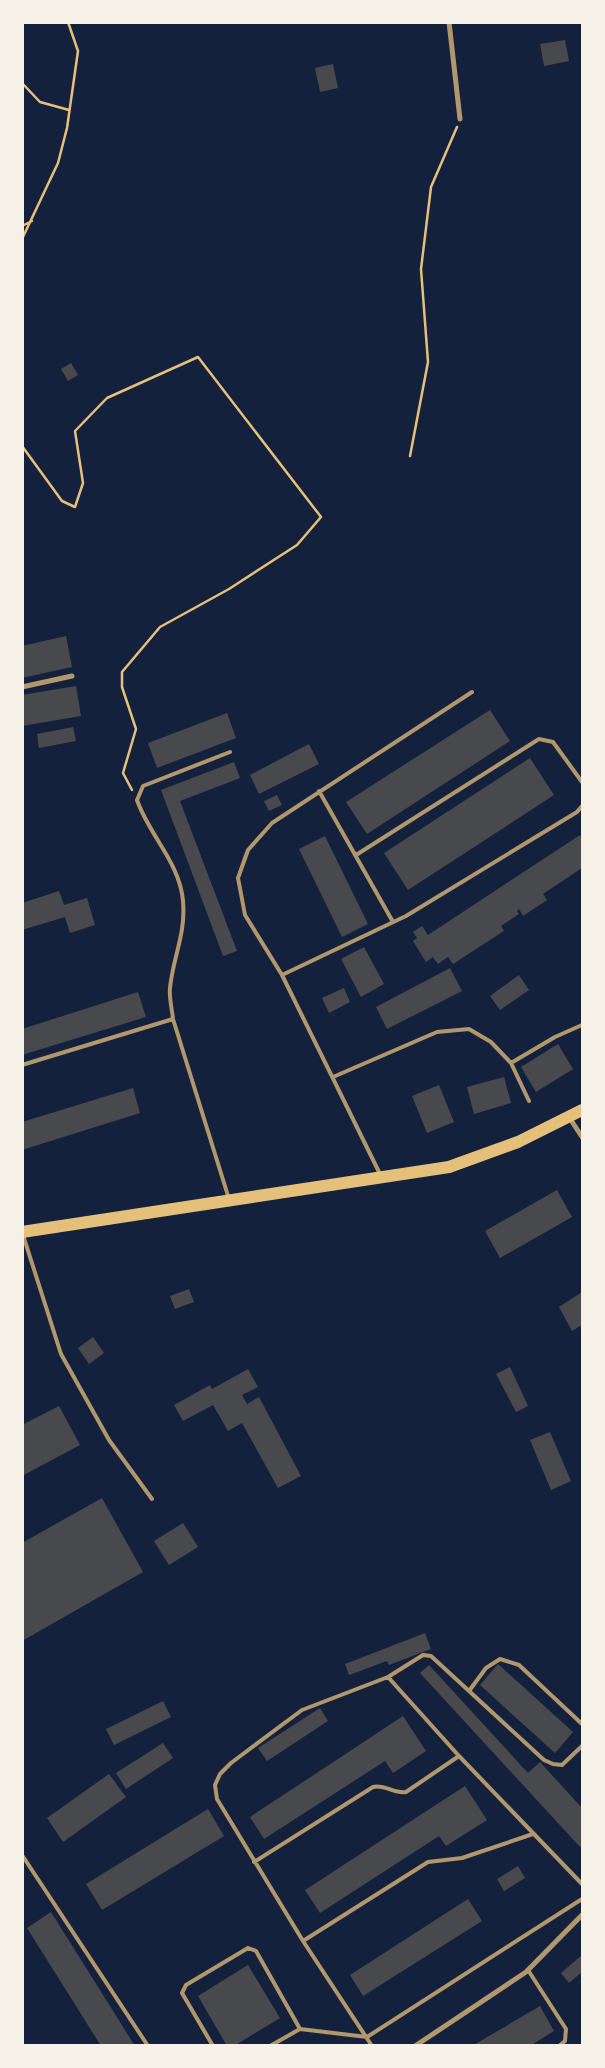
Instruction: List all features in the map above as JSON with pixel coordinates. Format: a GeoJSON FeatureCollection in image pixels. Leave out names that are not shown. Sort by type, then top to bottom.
{"type":"FeatureCollection","features":[{"type":"Feature","properties":{"kind":"highway"},"geometry":{"type":"LineString","coordinates":[[22,1233],[449,1167],[518,1142],[582,1110]]}},
{"type":"Feature","properties":{"kind":"street"},"geometry":{"type":"LineString","coordinates":[[449,22],[460,120]]}},
{"type":"Feature","properties":{"kind":"street"},"geometry":{"type":"LineString","coordinates":[[22,687],[72,676]]}},
{"type":"Feature","properties":{"kind":"street"},"geometry":{"type":"LineString","coordinates":[[569,1117],[582,1137]]}},
{"type":"Feature","properties":{"kind":"street"},"geometry":{"type":"LineString","coordinates":[[415,2046],[528,1970],[582,1915]]}},
{"type":"Feature","properties":{"kind":"lane"},"geometry":{"type":"LineString","coordinates":[[381,1176],[282,975],[245,915],[238,878],[248,850],[272,823],[318,791],[472,692]]}},
{"type":"Feature","properties":{"kind":"lane"},"geometry":{"type":"LineString","coordinates":[[356,855],[539,739],[553,742],[582,782]]}},
{"type":"Feature","properties":{"kind":"lane"},"geometry":{"type":"LineString","coordinates":[[230,752],[143,786],[137,800],[144,818],[164,848],[177,876],[183,900],[184,933],[170,990],[173,1019],[230,1201]]}},
{"type":"Feature","properties":{"kind":"lane"},"geometry":{"type":"LineString","coordinates":[[318,791],[394,922]]}},
{"type":"Feature","properties":{"kind":"lane"},"geometry":{"type":"LineString","coordinates":[[282,975],[394,922],[577,812],[582,806]]}},
{"type":"Feature","properties":{"kind":"lane"},"geometry":{"type":"LineString","coordinates":[[22,1065],[173,1019]]}},
{"type":"Feature","properties":{"kind":"lane"},"geometry":{"type":"LineString","coordinates":[[511,1063],[555,1037],[582,1025]]}},
{"type":"Feature","properties":{"kind":"lane"},"geometry":{"type":"LineString","coordinates":[[333,1077],[437,1032],[469,1029],[491,1042],[511,1063],[529,1101]]}},
{"type":"Feature","properties":{"kind":"lane"},"geometry":{"type":"LineString","coordinates":[[22,1233],[61,1354],[109,1440],[152,1499]]}},
{"type":"Feature","properties":{"kind":"lane"},"geometry":{"type":"LineString","coordinates":[[372,2046],[303,1941],[217,1799],[215,1785],[220,1774],[231,1763],[302,1710],[318,1702],[388,1677],[423,1656],[431,1656],[544,1760],[562,1765],[582,1746]]}},
{"type":"Feature","properties":{"kind":"lane"},"geometry":{"type":"LineString","coordinates":[[469,1690],[486,1668],[500,1659],[519,1665],[582,1724]]}},
{"type":"Feature","properties":{"kind":"lane"},"geometry":{"type":"LineString","coordinates":[[388,1677],[459,1756],[582,1884]]}},
{"type":"Feature","properties":{"kind":"lane"},"geometry":{"type":"LineString","coordinates":[[254,1862],[373,1787],[380,1786],[399,1793],[406,1792],[459,1756]]}},
{"type":"Feature","properties":{"kind":"lane"},"geometry":{"type":"LineString","coordinates":[[303,1941],[428,1862],[462,1858],[534,1834]]}},
{"type":"Feature","properties":{"kind":"lane"},"geometry":{"type":"LineString","coordinates":[[22,1855],[148,2046]]}},
{"type":"Feature","properties":{"kind":"lane"},"geometry":{"type":"LineString","coordinates":[[270,2046],[300,2029],[366,2037],[582,1899]]}},
{"type":"Feature","properties":{"kind":"lane"},"geometry":{"type":"LineString","coordinates":[[213,2046],[182,1993],[186,1985],[248,1948],[256,1951],[300,2029]]}},
{"type":"Feature","properties":{"kind":"lane"},"geometry":{"type":"LineString","coordinates":[[528,1970],[566,2029],[566,2041],[559,2046]]}},
{"type":"Feature","properties":{"kind":"path"},"geometry":{"type":"LineString","coordinates":[[22,239],[33,221],[58,163],[69,110],[78,51],[68,22]]}},
{"type":"Feature","properties":{"kind":"path"},"geometry":{"type":"LineString","coordinates":[[22,83],[40,102],[69,110]]}},
{"type":"Feature","properties":{"kind":"path"},"geometry":{"type":"LineString","coordinates":[[410,456],[428,362],[421,269],[431,187],[460,120]]}},
{"type":"Feature","properties":{"kind":"path"},"geometry":{"type":"LineString","coordinates":[[22,226],[33,221]]}},
{"type":"Feature","properties":{"kind":"path"},"geometry":{"type":"LineString","coordinates":[[22,446],[62,501],[75,507],[83,483],[75,431],[106,398],[198,357],[321,517],[297,545],[228,589],[160,626],[122,672],[122,687],[136,729],[123,773],[137,800]]}},
{"type":"Feature","properties":{"kind":"building"},"geometry":{"type":"Polygon","coordinates":[[[565,40],[569,61],[544,66],[540,44],[565,40]]]}},
{"type":"Feature","properties":{"kind":"building"},"geometry":{"type":"Polygon","coordinates":[[[333,64],[338,88],[320,92],[315,68],[333,64]]]}},
{"type":"Feature","properties":{"kind":"building"},"geometry":{"type":"Polygon","coordinates":[[[71,363],[78,375],[68,381],[61,369],[71,363]]]}},
{"type":"Feature","properties":{"kind":"building"},"geometry":{"type":"Polygon","coordinates":[[[66,636],[72,667],[22,678],[22,646],[66,636]]]}},
{"type":"Feature","properties":{"kind":"building"},"geometry":{"type":"Polygon","coordinates":[[[76,686],[81,716],[22,726],[22,695],[76,686]]]}},
{"type":"Feature","properties":{"kind":"building"},"geometry":{"type":"Polygon","coordinates":[[[490,710],[510,741],[367,834],[346,802],[490,710]]]}},
{"type":"Feature","properties":{"kind":"building"},"geometry":{"type":"Polygon","coordinates":[[[227,713],[236,738],[157,768],[148,743],[227,713]]]}},
{"type":"Feature","properties":{"kind":"building"},"geometry":{"type":"Polygon","coordinates":[[[73,727],[76,741],[39,748],[37,734],[73,727]]]}},
{"type":"Feature","properties":{"kind":"building"},"geometry":{"type":"Polygon","coordinates":[[[309,744],[319,764],[259,794],[250,775],[309,744]]]}},
{"type":"Feature","properties":{"kind":"building"},"geometry":{"type":"Polygon","coordinates":[[[530,758],[554,795],[408,890],[384,853],[530,758]]]}},
{"type":"Feature","properties":{"kind":"building"},"geometry":{"type":"Polygon","coordinates":[[[234,762],[240,778],[180,801],[237,951],[223,956],[161,790],[234,762]]]}},
{"type":"Feature","properties":{"kind":"building"},"geometry":{"type":"Polygon","coordinates":[[[277,795],[282,805],[269,811],[264,801],[277,795]]]}},
{"type":"Feature","properties":{"kind":"building"},"geometry":{"type":"Polygon","coordinates":[[[580,835],[582,839],[582,868],[543,894],[547,900],[523,916],[519,909],[517,911],[519,914],[501,926],[504,931],[453,964],[448,957],[438,964],[433,957],[426,962],[413,941],[417,938],[413,932],[422,926],[428,935],[580,835]]]}},
{"type":"Feature","properties":{"kind":"building"},"geometry":{"type":"Polygon","coordinates":[[[325,836],[368,924],[342,937],[299,849],[325,836]]]}},
{"type":"Feature","properties":{"kind":"building"},"geometry":{"type":"Polygon","coordinates":[[[59,891],[64,905],[87,898],[95,925],[70,933],[65,917],[22,930],[22,903],[59,891]]]}},
{"type":"Feature","properties":{"kind":"building"},"geometry":{"type":"Polygon","coordinates":[[[364,947],[384,984],[361,997],[341,959],[364,947]]]}},
{"type":"Feature","properties":{"kind":"building"},"geometry":{"type":"Polygon","coordinates":[[[450,968],[462,991],[387,1029],[376,1007],[450,968]]]}},
{"type":"Feature","properties":{"kind":"building"},"geometry":{"type":"Polygon","coordinates":[[[519,975],[529,990],[500,1010],[490,996],[519,975]]]}},
{"type":"Feature","properties":{"kind":"building"},"geometry":{"type":"Polygon","coordinates":[[[344,988],[350,1002],[329,1013],[322,998],[344,988]]]}},
{"type":"Feature","properties":{"kind":"building"},"geometry":{"type":"Polygon","coordinates":[[[138,992],[146,1017],[22,1055],[22,1029],[138,992]]]}},
{"type":"Feature","properties":{"kind":"building"},"geometry":{"type":"Polygon","coordinates":[[[558,1044],[573,1069],[536,1092],[521,1067],[558,1044]]]}},
{"type":"Feature","properties":{"kind":"building"},"geometry":{"type":"Polygon","coordinates":[[[504,1077],[511,1103],[474,1114],[467,1087],[504,1077]]]}},
{"type":"Feature","properties":{"kind":"building"},"geometry":{"type":"Polygon","coordinates":[[[439,1085],[454,1122],[427,1133],[412,1096],[439,1085]]]}},
{"type":"Feature","properties":{"kind":"building"},"geometry":{"type":"Polygon","coordinates":[[[133,1088],[140,1113],[22,1150],[22,1122],[133,1088]]]}},
{"type":"Feature","properties":{"kind":"building"},"geometry":{"type":"Polygon","coordinates":[[[557,1190],[572,1217],[500,1258],[485,1231],[557,1190]]]}},
{"type":"Feature","properties":{"kind":"building"},"geometry":{"type":"Polygon","coordinates":[[[189,1289],[194,1302],[175,1309],[170,1296],[189,1289]]]}},
{"type":"Feature","properties":{"kind":"building"},"geometry":{"type":"Polygon","coordinates":[[[582,1292],[582,1325],[572,1331],[559,1307],[582,1292]]]}},
{"type":"Feature","properties":{"kind":"building"},"geometry":{"type":"Polygon","coordinates":[[[93,1337],[104,1353],[89,1364],[78,1348],[93,1337]]]}},
{"type":"Feature","properties":{"kind":"building"},"geometry":{"type":"Polygon","coordinates":[[[510,1367],[528,1406],[516,1412],[496,1374],[510,1367]]]}},
{"type":"Feature","properties":{"kind":"building"},"geometry":{"type":"Polygon","coordinates":[[[248,1369],[258,1387],[242,1395],[247,1404],[259,1397],[301,1476],[278,1488],[242,1423],[228,1431],[213,1405],[183,1421],[174,1405],[210,1385],[212,1389],[248,1369]]]}},
{"type":"Feature","properties":{"kind":"building"},"geometry":{"type":"Polygon","coordinates":[[[59,1406],[80,1445],[22,1476],[22,1425],[59,1406]]]}},
{"type":"Feature","properties":{"kind":"building"},"geometry":{"type":"Polygon","coordinates":[[[550,1432],[571,1481],[551,1490],[530,1440],[550,1432]]]}},
{"type":"Feature","properties":{"kind":"building"},"geometry":{"type":"Polygon","coordinates":[[[102,1498],[143,1572],[22,1641],[22,1543],[102,1498]]]}},
{"type":"Feature","properties":{"kind":"building"},"geometry":{"type":"Polygon","coordinates":[[[183,1523],[198,1547],[169,1565],[154,1541],[183,1523]]]}},
{"type":"Feature","properties":{"kind":"building"},"geometry":{"type":"Polygon","coordinates":[[[425,1633],[431,1649],[389,1665],[387,1661],[349,1675],[345,1664],[425,1633]]]}},
{"type":"Feature","properties":{"kind":"building"},"geometry":{"type":"Polygon","coordinates":[[[498,1664],[573,1732],[555,1753],[480,1685],[498,1664]]]}},
{"type":"Feature","properties":{"kind":"building"},"geometry":{"type":"Polygon","coordinates":[[[429,1665],[528,1773],[540,1762],[582,1808],[582,1845],[580,1847],[420,1673],[429,1665]]]}},
{"type":"Feature","properties":{"kind":"building"},"geometry":{"type":"Polygon","coordinates":[[[163,1701],[171,1717],[114,1745],[106,1729],[163,1701]]]}},
{"type":"Feature","properties":{"kind":"building"},"geometry":{"type":"Polygon","coordinates":[[[320,1708],[328,1721],[267,1761],[258,1748],[320,1708]]]}},
{"type":"Feature","properties":{"kind":"building"},"geometry":{"type":"Polygon","coordinates":[[[403,1716],[426,1751],[393,1773],[385,1761],[264,1839],[250,1817],[403,1716]]]}},
{"type":"Feature","properties":{"kind":"building"},"geometry":{"type":"Polygon","coordinates":[[[163,1743],[173,1758],[126,1789],[116,1773],[163,1743]]]}},
{"type":"Feature","properties":{"kind":"building"},"geometry":{"type":"Polygon","coordinates":[[[109,1774],[126,1797],[63,1842],[47,1818],[109,1774]]]}},
{"type":"Feature","properties":{"kind":"building"},"geometry":{"type":"Polygon","coordinates":[[[465,1786],[487,1820],[446,1846],[439,1836],[320,1913],[305,1890],[465,1786]]]}},
{"type":"Feature","properties":{"kind":"building"},"geometry":{"type":"Polygon","coordinates":[[[208,1809],[224,1836],[102,1910],[86,1884],[208,1809]]]}},
{"type":"Feature","properties":{"kind":"building"},"geometry":{"type":"Polygon","coordinates":[[[518,1866],[525,1878],[504,1891],[497,1879],[518,1866]]]}},
{"type":"Feature","properties":{"kind":"building"},"geometry":{"type":"Polygon","coordinates":[[[468,1899],[482,1921],[363,1996],[350,1975],[468,1899]]]}},
{"type":"Feature","properties":{"kind":"building"},"geometry":{"type":"Polygon","coordinates":[[[51,1912],[135,2046],[101,2046],[27,1928],[51,1912]]]}},
{"type":"Feature","properties":{"kind":"building"},"geometry":{"type":"Polygon","coordinates":[[[582,1955],[582,1972],[569,1983],[561,1973],[582,1955]]]}},
{"type":"Feature","properties":{"kind":"building"},"geometry":{"type":"Polygon","coordinates":[[[248,1965],[280,2018],[234,2046],[227,2046],[198,1996],[248,1965]]]}},
{"type":"Feature","properties":{"kind":"building"},"geometry":{"type":"Polygon","coordinates":[[[540,2006],[554,2031],[530,2046],[472,2046],[540,2006]]]}}]}
